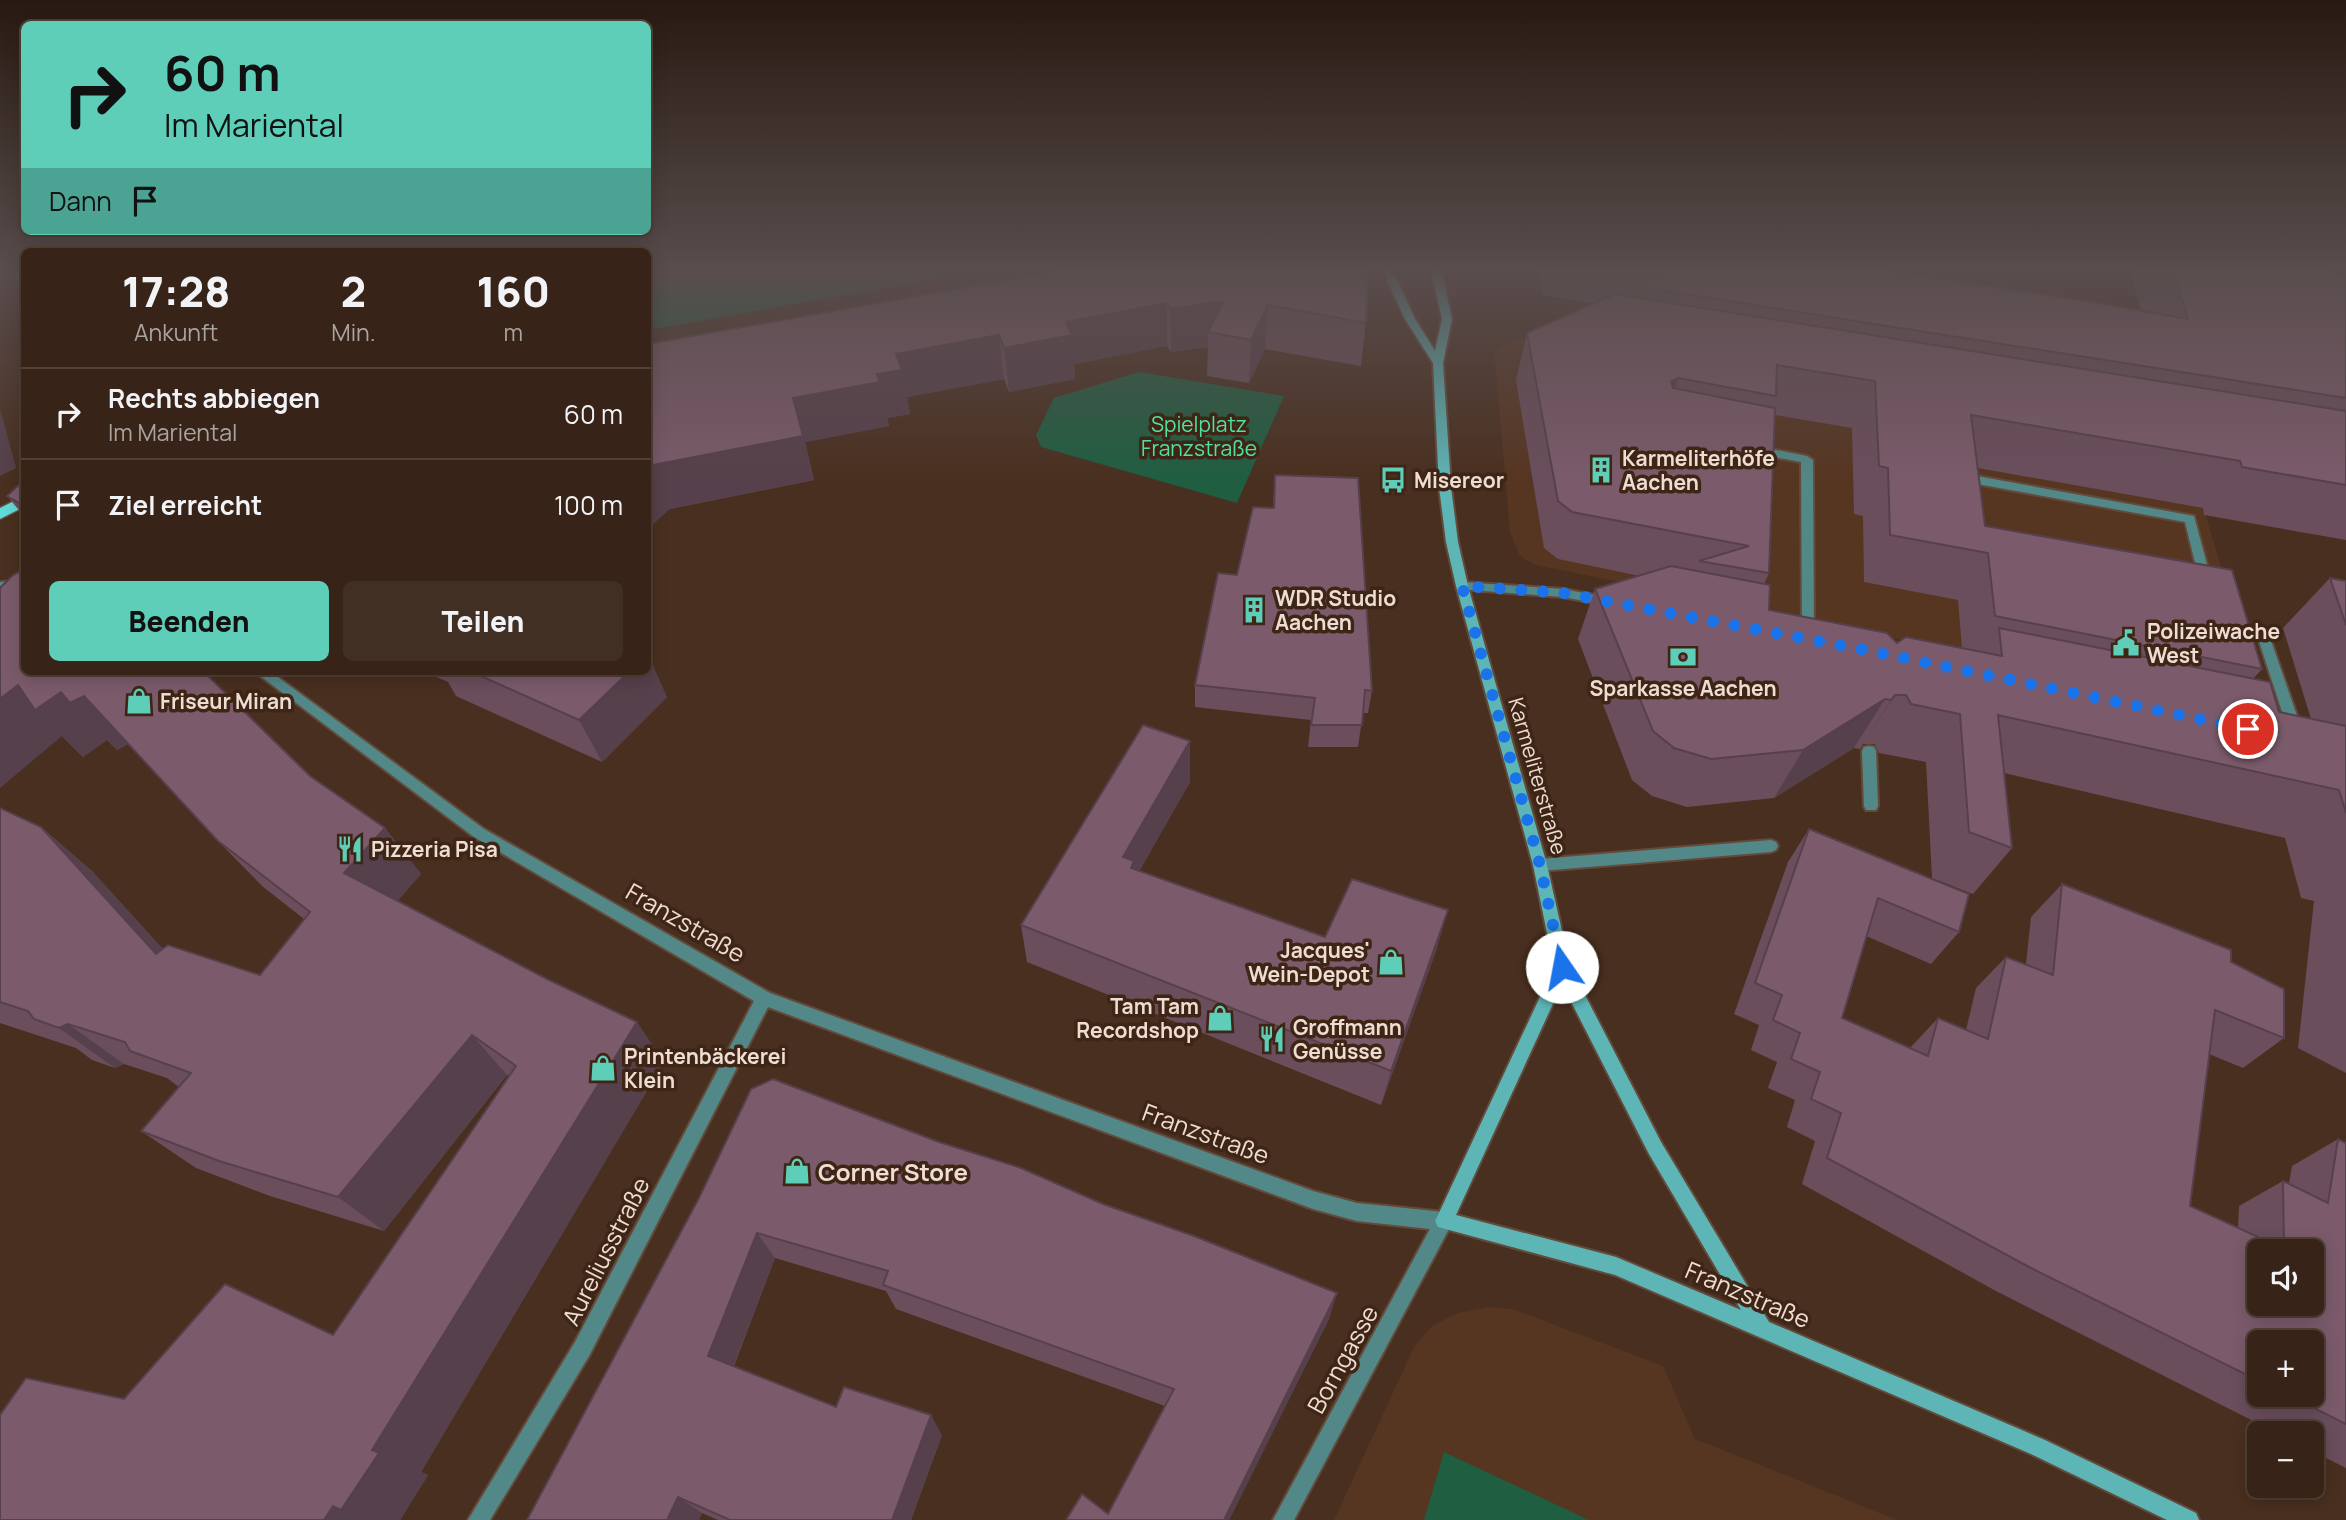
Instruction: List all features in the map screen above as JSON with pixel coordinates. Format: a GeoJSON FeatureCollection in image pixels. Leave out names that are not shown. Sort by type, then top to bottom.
{"type":"FeatureCollection","features":[{"type":"Feature","properties":{"kind":"main road"},"geometry":{"type":"LineString","coordinates":[[0,514],[21,503]]}},
{"type":"Feature","properties":{"kind":"street","name":"Karmeliterstraße"},"geometry":{"type":"LineString","coordinates":[[1423,340],[1438,363]]}},
{"type":"Feature","properties":{"kind":"street","name":"Karmeliterstraße"},"geometry":{"type":"LineString","coordinates":[[1443,340],[1438,363],[1452,542],[1540,865],[1562,967],[1655,1148],[1762,1328]]}},
{"type":"Feature","properties":{"kind":"street"},"geometry":{"type":"LineString","coordinates":[[1741,447],[1807,460],[1807,640]]}},
{"type":"Feature","properties":{"kind":"street"},"geometry":{"type":"LineString","coordinates":[[1967,491],[1966,478],[2190,519],[2204,588]]}},
{"type":"Feature","properties":{"kind":"street"},"geometry":{"type":"LineString","coordinates":[[1462,586],[1563,593],[1618,603]]}},
{"type":"Feature","properties":{"kind":"street"},"geometry":{"type":"LineString","coordinates":[[2262,632],[2297,739]]}},
{"type":"Feature","properties":{"kind":"street","name":"Franzstraße"},"geometry":{"type":"LineString","coordinates":[[266,675],[479,833],[764,998],[1313,1200],[1357,1212],[1444,1221],[1616,1266],[2038,1447],[2189,1520]]}},
{"type":"Feature","properties":{"kind":"street"},"geometry":{"type":"LineString","coordinates":[[1869,751],[1871,806]]}},
{"type":"Feature","properties":{"kind":"street"},"geometry":{"type":"LineString","coordinates":[[1540,865],[1771,846]]}},
{"type":"Feature","properties":{"kind":"street"},"geometry":{"type":"LineString","coordinates":[[1444,1221],[1562,967]]}},
{"type":"Feature","properties":{"kind":"street","name":"Aureliusstraße"},"geometry":{"type":"LineString","coordinates":[[478,1520],[582,1349],[764,998]]}},
{"type":"Feature","properties":{"kind":"street","name":"Borngasse"},"geometry":{"type":"LineString","coordinates":[[1283,1520],[1444,1221]]}},
{"type":"Feature","properties":{"kind":"shaded area"},"geometry":{"type":"Polygon","coordinates":[[[1542,340],[2189,459],[2265,714],[1536,565],[1519,554],[1510,532],[1494,351],[1508,342],[1542,340]]]}},
{"type":"Feature","properties":{"kind":"shaded area"},"geometry":{"type":"Polygon","coordinates":[[[1487,1307],[1513,1309],[1663,1366],[1695,1439],[1897,1520],[1334,1520],[1414,1347],[1433,1325],[1458,1313],[1487,1307]]]}},
{"type":"Feature","properties":{"kind":"green space","name":"Spielplatz Franzstraße"},"geometry":{"type":"Polygon","coordinates":[[[1139,372],[1284,396],[1237,503],[1041,447],[1036,435],[1054,398],[1139,372]]]}},
{"type":"Feature","properties":{"kind":"green space"},"geometry":{"type":"Polygon","coordinates":[[[1444,1452],[1589,1520],[1424,1520],[1444,1452]]]}},
{"type":"Feature","properties":{"kind":"building"},"geometry":{"type":"Polygon","coordinates":[[[671,340],[972,340],[896,354],[902,370],[877,374],[880,382],[793,398],[803,436],[651,467],[651,343],[671,340]]]}},
{"type":"Feature","properties":{"kind":"building"},"geometry":{"type":"Polygon","coordinates":[[[1001,340],[1046,340],[1004,348],[1001,340]]]}},
{"type":"Feature","properties":{"kind":"building"},"geometry":{"type":"Polygon","coordinates":[[[1528,340],[1902,340],[2346,411],[2346,485],[2242,467],[2240,461],[1971,415],[1985,526],[2232,570],[2262,669],[1995,616],[1988,553],[1890,535],[1888,468],[1879,466],[1875,381],[1777,365],[1776,396],[1678,378],[1671,382],[1673,388],[1775,408],[1769,573],[1699,561],[1749,546],[1572,512],[1558,501],[1528,340]]]}},
{"type":"Feature","properties":{"kind":"building"},"geometry":{"type":"Polygon","coordinates":[[[1977,340],[2346,340],[2346,398],[1977,340]]]}},
{"type":"Feature","properties":{"kind":"building"},"geometry":{"type":"Polygon","coordinates":[[[1275,475],[1358,478],[1372,691],[1365,690],[1362,725],[1311,725],[1315,698],[1195,685],[1218,573],[1237,575],[1253,507],[1274,508],[1275,475]]]}},
{"type":"Feature","properties":{"kind":"building"},"geometry":{"type":"Polygon","coordinates":[[[21,483],[21,504],[7,496],[21,483]]]}},
{"type":"Feature","properties":{"kind":"building"},"geometry":{"type":"Polygon","coordinates":[[[1671,566],[1770,585],[1769,610],[1887,633],[1897,643],[1906,637],[2002,656],[1999,628],[2270,682],[2279,712],[2346,726],[2346,813],[2339,790],[1998,715],[2012,848],[1969,832],[1960,714],[1911,704],[1906,695],[1895,695],[1891,700],[1885,699],[1803,750],[1711,759],[1674,748],[1653,731],[1595,589],[1671,566]]]}},
{"type":"Feature","properties":{"kind":"building"},"geometry":{"type":"Polygon","coordinates":[[[21,571],[21,675],[207,675],[310,776],[385,828],[344,873],[547,979],[637,1022],[372,1450],[379,1453],[341,1510],[333,1506],[324,1520],[0,1520],[0,1415],[26,1378],[124,1399],[225,1284],[333,1335],[516,1066],[472,1035],[338,1197],[219,1161],[141,1131],[191,1073],[130,1051],[125,1042],[68,1024],[59,1028],[34,1019],[28,1011],[0,1002],[0,808],[41,827],[156,954],[168,945],[260,975],[310,912],[218,841],[84,696],[70,703],[61,692],[35,710],[18,685],[0,699],[0,588],[21,571]]]}},
{"type":"Feature","properties":{"kind":"building"},"geometry":{"type":"Polygon","coordinates":[[[2330,578],[2346,581],[2346,625],[2330,578]]]}},
{"type":"Feature","properties":{"kind":"building"},"geometry":{"type":"Polygon","coordinates":[[[479,675],[626,675],[579,720],[479,675]]]}},
{"type":"Feature","properties":{"kind":"building"},"geometry":{"type":"Polygon","coordinates":[[[1143,725],[1190,741],[1123,857],[1134,861],[1131,868],[1325,937],[1352,879],[1448,910],[1391,1071],[1021,925],[1143,725]]]}},
{"type":"Feature","properties":{"kind":"building"},"geometry":{"type":"Polygon","coordinates":[[[1809,829],[1969,894],[1959,932],[1878,898],[1842,1018],[1928,1056],[1938,1018],[1988,1039],[2006,957],[2053,975],[2062,884],[2231,950],[2231,962],[2284,989],[2284,1038],[2215,1010],[2190,1206],[2262,1239],[2247,1239],[2247,1316],[2324,1316],[2324,1239],[2284,1239],[2283,1181],[2328,1203],[2338,1139],[2346,1143],[2346,1424],[2312,1407],[2324,1407],[2324,1330],[2247,1330],[2247,1375],[2031,1268],[1827,1158],[1841,1113],[1811,1099],[1820,1072],[1791,1059],[1800,1033],[1773,1020],[1782,995],[1755,983],[1809,829]]]}},
{"type":"Feature","properties":{"kind":"building"},"geometry":{"type":"Polygon","coordinates":[[[773,1079],[939,1142],[1021,1168],[1103,1204],[1194,1236],[1337,1293],[1224,1520],[1066,1520],[1082,1494],[1108,1514],[1174,1389],[883,1285],[888,1271],[757,1233],[708,1356],[836,1407],[844,1387],[931,1415],[892,1520],[730,1520],[678,1497],[667,1520],[527,1520],[699,1198],[751,1089],[773,1079]]]}},
{"type":"Feature","properties":{"kind":"place","name":"Karmeliterhöfe Aachen"},"geometry":{"type":"Point","coordinates":[1601,470]}},
{"type":"Feature","properties":{"kind":"place","name":"Misereor"},"geometry":{"type":"Point","coordinates":[1393,480]}},
{"type":"Feature","properties":{"kind":"place","name":"WDR Studio Aachen"},"geometry":{"type":"Point","coordinates":[1254,610]}},
{"type":"Feature","properties":{"kind":"place","name":"Polizeiwache West"},"geometry":{"type":"Point","coordinates":[2126,643]}},
{"type":"Feature","properties":{"kind":"place","name":"Sparkasse Aachen"},"geometry":{"type":"Point","coordinates":[1683,657]}},
{"type":"Feature","properties":{"kind":"place","name":"Friseur Miran"},"geometry":{"type":"Point","coordinates":[139,701]}},
{"type":"Feature","properties":{"kind":"place","name":"Pizzeria Pisa"},"geometry":{"type":"Point","coordinates":[350,849]}},
{"type":"Feature","properties":{"kind":"place","name":"Jacques' Wein-Depot"},"geometry":{"type":"Point","coordinates":[1391,962]}},
{"type":"Feature","properties":{"kind":"place","name":"Tam Tam Recordshop"},"geometry":{"type":"Point","coordinates":[1220,1018]}},
{"type":"Feature","properties":{"kind":"place","name":"Groffmann Genüsse"},"geometry":{"type":"Point","coordinates":[1272,1039]}},
{"type":"Feature","properties":{"kind":"place","name":"Printenbäckerei Klein"},"geometry":{"type":"Point","coordinates":[603,1068]}},
{"type":"Feature","properties":{"kind":"place","name":"Corner Store"},"geometry":{"type":"Point","coordinates":[797,1171]}},
{"type":"Feature","properties":{"kind":"route"},"geometry":{"type":"LineString","coordinates":[[1562,967],[1540,865],[1462,586],[1563,593],[1865,650],[2248,729]]}}]}
